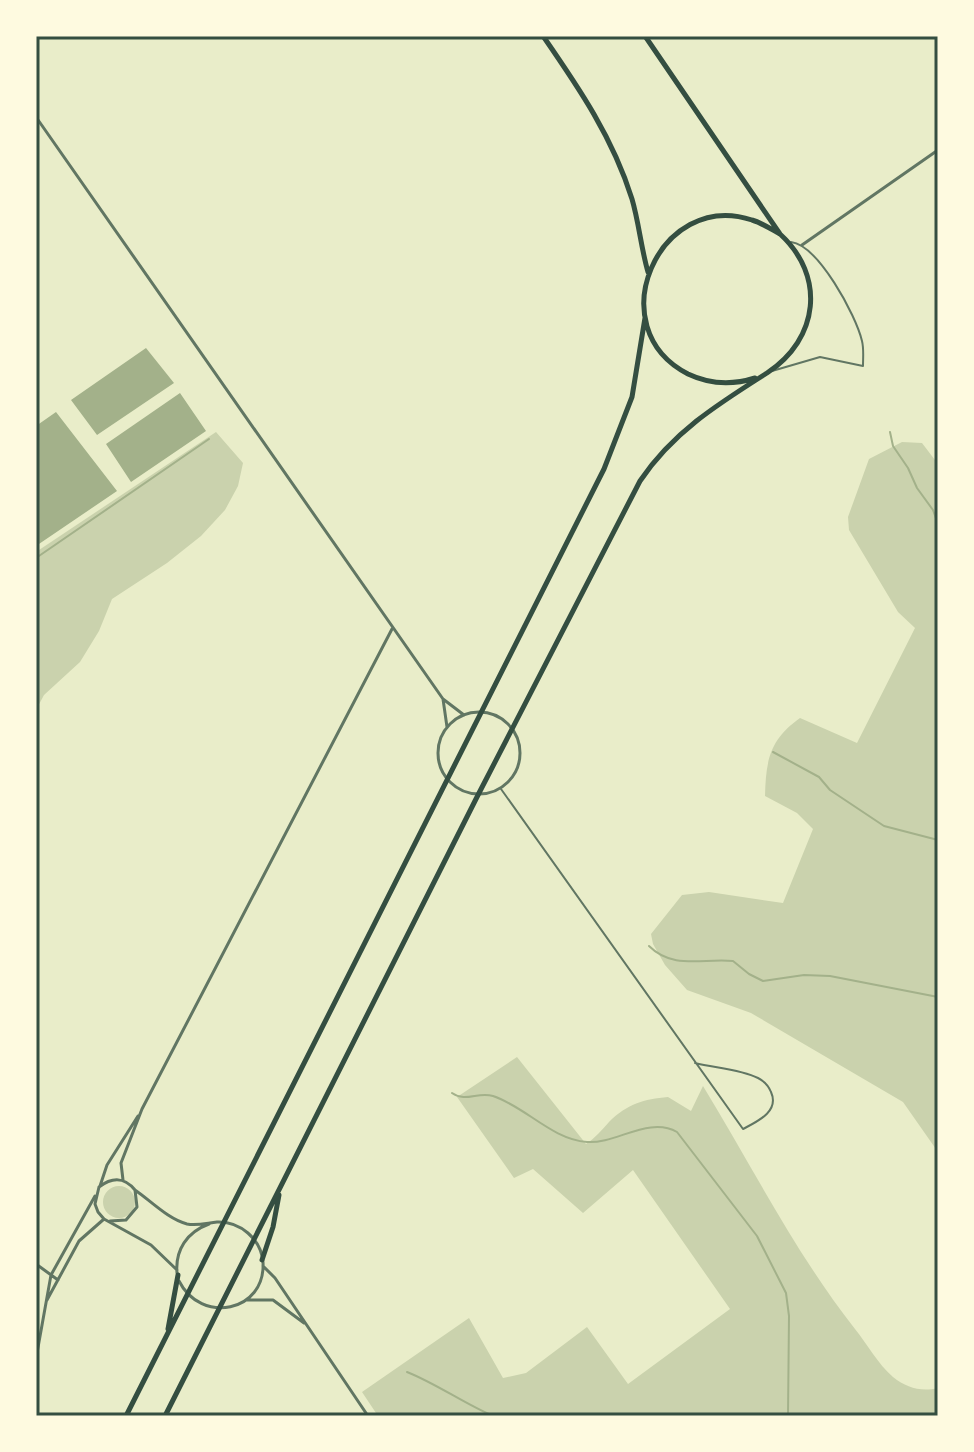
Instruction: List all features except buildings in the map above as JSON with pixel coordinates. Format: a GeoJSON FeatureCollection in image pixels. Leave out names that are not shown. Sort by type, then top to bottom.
{"type":"FeatureCollection","features":[{"type":"Feature","properties":{"kind":"main road"},"geometry":{"type":"LineString","coordinates":[[543,36],[588,101],[607,136],[633,203],[648,272],[643,303],[645,318],[662,353],[692,376],[711,382],[749,380],[767,373]]}},
{"type":"Feature","properties":{"kind":"main road"},"geometry":{"type":"LineString","coordinates":[[645,36],[780,234]]}},
{"type":"Feature","properties":{"kind":"main road"},"geometry":{"type":"LineString","coordinates":[[165,1416],[630,497],[652,463],[680,432],[785,360],[799,343],[810,312],[810,290],[805,269],[788,241],[752,219],[720,216],[689,225],[664,245],[648,272]]}},
{"type":"Feature","properties":{"kind":"main road"},"geometry":{"type":"LineString","coordinates":[[126,1416],[616,442],[632,397],[645,318]]}},
{"type":"Feature","properties":{"kind":"main road"},"geometry":{"type":"LineString","coordinates":[[263,1263],[280,1187]]}},
{"type":"Feature","properties":{"kind":"main road"},"geometry":{"type":"LineString","coordinates":[[168,1332],[177,1273]]}},
{"type":"Feature","properties":{"kind":"street"},"geometry":{"type":"LineString","coordinates":[[36,117],[392,628],[443,699],[464,715]]}},
{"type":"Feature","properties":{"kind":"street"},"geometry":{"type":"LineString","coordinates":[[802,245],[938,150]]}},
{"type":"Feature","properties":{"kind":"street"},"geometry":{"type":"LineString","coordinates":[[36,1380],[36,1352],[51,1275],[99,1187],[107,1165],[142,1109],[392,628]]}},
{"type":"Feature","properties":{"kind":"street"},"geometry":{"type":"LineString","coordinates":[[443,699],[447,727],[438,750],[441,769],[447,780],[461,791],[478,795],[501,789],[515,774],[520,761],[520,747],[512,728],[499,716],[481,712],[464,715],[447,727]]}},
{"type":"Feature","properties":{"kind":"street"},"geometry":{"type":"LineString","coordinates":[[142,1109],[121,1163],[123,1180],[177,1220],[192,1225],[223,1222],[238,1226],[254,1239],[263,1263],[368,1416]]}},
{"type":"Feature","properties":{"kind":"street"},"geometry":{"type":"LineString","coordinates":[[99,1187],[106,1182],[123,1180]]}},
{"type":"Feature","properties":{"kind":"street"},"geometry":{"type":"LineString","coordinates":[[95,1194],[95,1204],[104,1219],[118,1222],[133,1214],[137,1207],[135,1190]]}},
{"type":"Feature","properties":{"kind":"street"},"geometry":{"type":"LineString","coordinates":[[45,1303],[79,1241],[104,1219]]}},
{"type":"Feature","properties":{"kind":"street"},"geometry":{"type":"LineString","coordinates":[[110,1221],[151,1245],[177,1273],[187,1294],[199,1303],[219,1308],[256,1299],[273,1300],[308,1326]]}},
{"type":"Feature","properties":{"kind":"street"},"geometry":{"type":"LineString","coordinates":[[177,1273],[179,1252],[184,1241],[209,1224]]}},
{"type":"Feature","properties":{"kind":"street"},"geometry":{"type":"LineString","coordinates":[[240,1303],[255,1290],[263,1263]]}},
{"type":"Feature","properties":{"kind":"street"},"geometry":{"type":"LineString","coordinates":[[36,1264],[58,1280]]}},
{"type":"Feature","properties":{"kind":"lane"},"geometry":{"type":"LineString","coordinates":[[767,373],[820,357],[863,366],[862,338],[843,298],[802,245],[788,241]]}},
{"type":"Feature","properties":{"kind":"lane"},"geometry":{"type":"LineString","coordinates":[[501,789],[695,1063],[743,1129],[767,1114],[773,1098],[770,1089],[757,1077],[695,1063]]}},
{"type":"Feature","properties":{"kind":"shaded area"},"geometry":{"type":"Polygon","coordinates":[[[146,348],[174,383],[97,435],[71,400],[146,348]]]}},
{"type":"Feature","properties":{"kind":"shaded area"},"geometry":{"type":"Polygon","coordinates":[[[180,393],[206,431],[131,482],[106,444],[180,393]]]}},
{"type":"Feature","properties":{"kind":"shaded area"},"geometry":{"type":"Polygon","coordinates":[[[56,412],[117,491],[36,546],[36,426],[56,412]]]}},
{"type":"Feature","properties":{"kind":"shaded area"},"geometry":{"type":"Polygon","coordinates":[[[216,432],[243,463],[238,486],[225,510],[201,536],[167,563],[112,599],[99,631],[80,662],[44,695],[36,710],[36,552],[216,432]]]}},
{"type":"Feature","properties":{"kind":"shaded area"},"geometry":{"type":"Polygon","coordinates":[[[902,442],[922,443],[938,464],[938,1152],[903,1102],[751,1013],[687,990],[665,965],[651,934],[682,895],[709,892],[783,903],[813,829],[797,813],[765,796],[771,752],[782,735],[800,718],[857,743],[915,628],[898,612],[849,530],[848,517],[869,459],[902,442]]]}},
{"type":"Feature","properties":{"kind":"shaded area"},"geometry":{"type":"Polygon","coordinates":[[[517,1057],[586,1144],[622,1111],[644,1101],[668,1097],[691,1111],[703,1086],[794,1241],[834,1300],[893,1377],[914,1388],[938,1388],[938,1416],[378,1416],[362,1392],[469,1318],[503,1378],[526,1373],[587,1327],[628,1384],[730,1309],[633,1170],[583,1213],[533,1169],[514,1178],[457,1097],[517,1057]]]}},
{"type":"Feature","properties":{"kind":"shaded area"},"geometry":{"type":"Polygon","coordinates":[[[119,1186],[131,1190],[135,1202],[131,1214],[119,1218],[107,1214],[103,1202],[107,1190],[119,1186]]]}},
{"type":"Feature","properties":{"kind":"waterway"},"geometry":{"type":"LineString","coordinates":[[890,432],[893,446],[933,510],[938,524]]}},
{"type":"Feature","properties":{"kind":"waterway"},"geometry":{"type":"LineString","coordinates":[[36,558],[209,439]]}},
{"type":"Feature","properties":{"kind":"waterway"},"geometry":{"type":"LineString","coordinates":[[773,752],[819,777],[830,790],[884,826],[938,840]]}},
{"type":"Feature","properties":{"kind":"waterway"},"geometry":{"type":"LineString","coordinates":[[649,946],[678,961],[733,961],[763,981],[804,975],[830,976],[938,997]]}},
{"type":"Feature","properties":{"kind":"waterway"},"geometry":{"type":"LineString","coordinates":[[452,1093],[462,1097],[493,1096],[574,1140],[598,1141],[655,1127],[677,1132],[757,1236],[786,1293],[789,1316],[788,1416]]}},
{"type":"Feature","properties":{"kind":"waterway"},"geometry":{"type":"LineString","coordinates":[[407,1372],[493,1416]]}}]}
